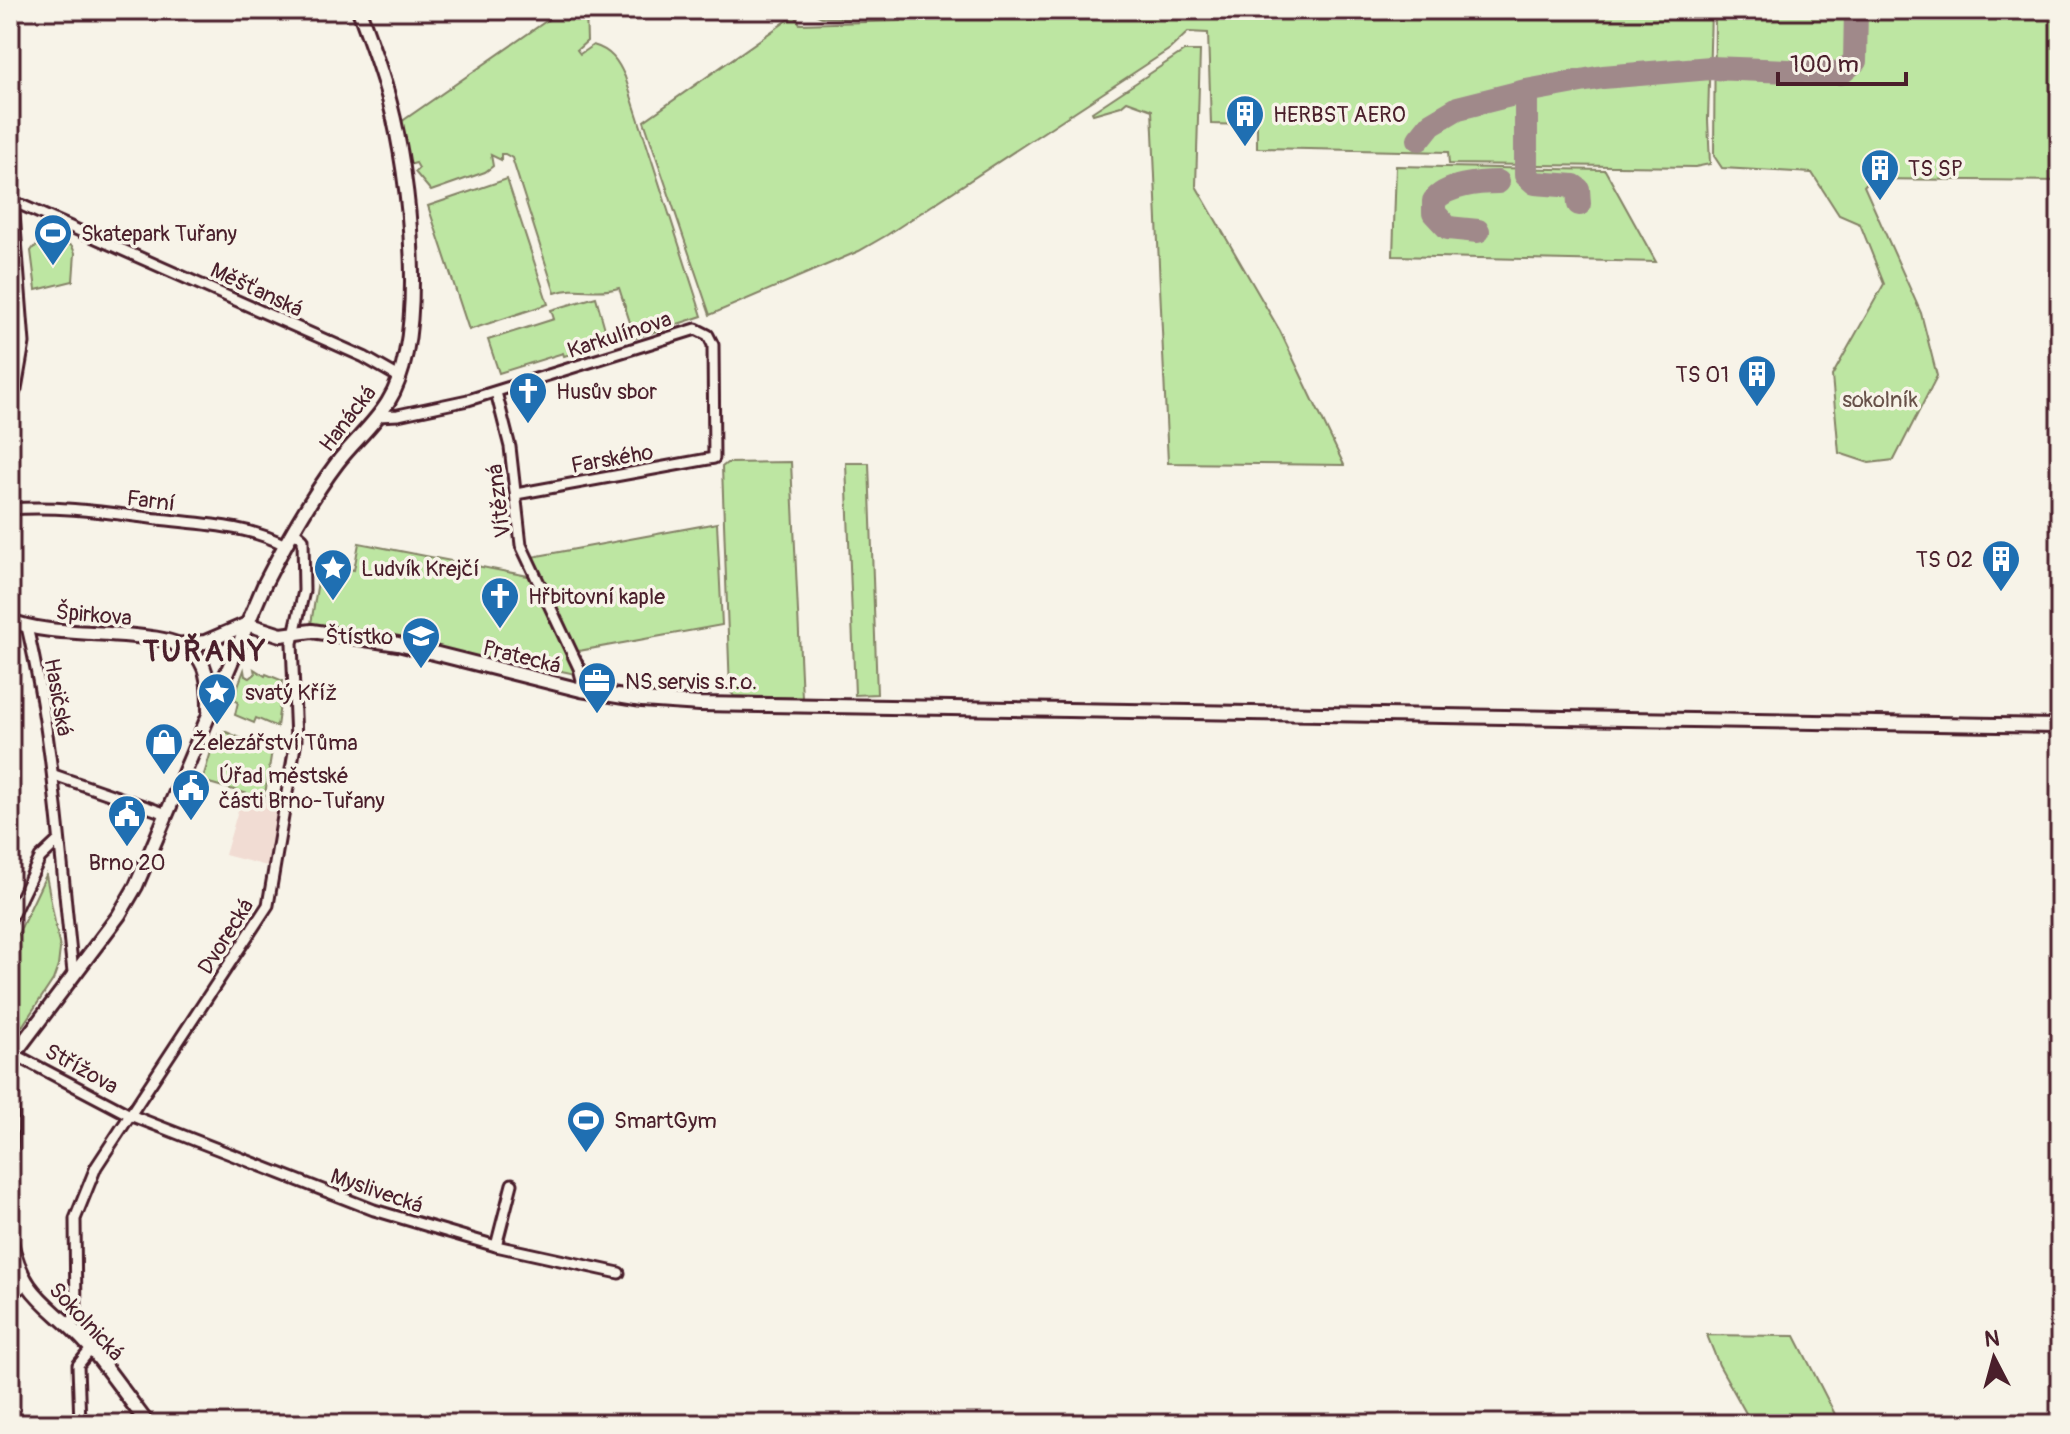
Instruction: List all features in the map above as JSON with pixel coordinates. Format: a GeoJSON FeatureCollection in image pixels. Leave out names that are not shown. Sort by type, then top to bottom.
{"type":"FeatureCollection","features":[{"type":"Feature","properties":{"kind":"main road","name":"Hanácká"},"geometry":{"type":"LineString","coordinates":[[13,1052],[125,905],[136,886],[247,624],[285,545],[334,467],[390,400],[399,377],[410,312],[410,239],[396,131],[381,72],[359,10]]}},
{"type":"Feature","properties":{"kind":"main road","name":"Špirkova"},"geometry":{"type":"LineString","coordinates":[[10,620],[27,627],[155,639],[176,645]]}},
{"type":"Feature","properties":{"kind":"main road","name":"Pratecká"},"geometry":{"type":"LineString","coordinates":[[247,624],[281,635],[312,631],[398,644],[581,690],[674,703],[2060,726]]}},
{"type":"Feature","properties":{"kind":"main road"},"geometry":{"type":"LineString","coordinates":[[176,645],[205,642],[247,624]]}},
{"type":"Feature","properties":{"kind":"main road","name":"Hanácká"},"geometry":{"type":"LineString","coordinates":[[176,645],[193,652],[203,667],[209,692],[209,716]]}},
{"type":"Feature","properties":{"kind":"main road"},"geometry":{"type":"LineString","coordinates":[[10,1153],[13,1052]]}},
{"type":"Feature","properties":{"kind":"main road","name":"Sokolnická"},"geometry":{"type":"LineString","coordinates":[[10,1238],[26,1282],[39,1300],[91,1349],[148,1424]]}},
{"type":"Feature","properties":{"kind":"main road"},"geometry":{"type":"LineString","coordinates":[[10,1294],[26,1282]]}},
{"type":"Feature","properties":{"kind":"street","name":"Měšťanská"},"geometry":{"type":"LineString","coordinates":[[11,200],[351,351],[399,377]]}},
{"type":"Feature","properties":{"kind":"street"},"geometry":{"type":"LineString","coordinates":[[10,400],[16,389],[24,343],[15,312],[11,200]]}},
{"type":"Feature","properties":{"kind":"street","name":"Karkulínova"},"geometry":{"type":"LineString","coordinates":[[378,416],[405,414],[496,392],[696,329],[704,331],[713,345],[714,458]]}},
{"type":"Feature","properties":{"kind":"street","name":"Vítězná"},"geometry":{"type":"LineString","coordinates":[[496,392],[510,447],[521,545],[579,668],[581,690]]}},
{"type":"Feature","properties":{"kind":"street"},"geometry":{"type":"LineString","coordinates":[[390,400],[405,414]]}},
{"type":"Feature","properties":{"kind":"street","name":"Farského"},"geometry":{"type":"LineString","coordinates":[[516,494],[714,458]]}},
{"type":"Feature","properties":{"kind":"street","name":"Farní"},"geometry":{"type":"LineString","coordinates":[[10,509],[43,507],[202,524],[256,532],[285,545]]}},
{"type":"Feature","properties":{"kind":"street","name":"Dvorecká"},"geometry":{"type":"LineString","coordinates":[[69,1327],[76,1312],[75,1219],[96,1167],[268,905],[296,740],[294,634],[305,579],[303,539],[294,531]]}},
{"type":"Feature","properties":{"kind":"street","name":"Hasičská"},"geometry":{"type":"LineString","coordinates":[[27,627],[54,775],[73,972]]}},
{"type":"Feature","properties":{"kind":"street"},"geometry":{"type":"LineString","coordinates":[[54,775],[167,814]]}},
{"type":"Feature","properties":{"kind":"street"},"geometry":{"type":"LineString","coordinates":[[10,920],[40,858],[59,840]]}},
{"type":"Feature","properties":{"kind":"street","name":"Střížova"},"geometry":{"type":"LineString","coordinates":[[13,1052],[130,1115]]}},
{"type":"Feature","properties":{"kind":"street","name":"Myslivecká"},"geometry":{"type":"LineString","coordinates":[[130,1115],[374,1210],[496,1246],[619,1273]]}},
{"type":"Feature","properties":{"kind":"street"},"geometry":{"type":"LineString","coordinates":[[496,1246],[512,1184]]}},
{"type":"Feature","properties":{"kind":"street"},"geometry":{"type":"LineString","coordinates":[[80,1424],[78,1365],[91,1349]]}},
{"type":"Feature","properties":{"kind":"shaded area"},"geometry":{"type":"Polygon","coordinates":[[[243,793],[255,796],[255,800],[279,805],[267,866],[225,855],[243,793]]]}},
{"type":"Feature","properties":{"kind":"green space"},"geometry":{"type":"Polygon","coordinates":[[[562,10],[586,10],[587,41],[577,50],[580,54],[593,45],[605,50],[617,61],[625,77],[702,316],[635,338],[619,288],[555,293],[512,158],[505,154],[501,154],[501,160],[491,155],[493,166],[485,172],[431,191],[415,172],[419,168],[416,163],[409,165],[401,122],[562,10]]]}},
{"type":"Feature","properties":{"kind":"green space"},"geometry":{"type":"Polygon","coordinates":[[[805,10],[1711,10],[1710,164],[1695,167],[1449,164],[1448,152],[1257,148],[1257,104],[1239,104],[1239,117],[1247,118],[1246,125],[1211,124],[1208,33],[1188,32],[1170,49],[887,235],[859,251],[710,315],[644,121],[795,15],[800,24],[902,21],[822,17],[805,10]]]}},
{"type":"Feature","properties":{"kind":"green space","name":"sokolník"},"geometry":{"type":"Polygon","coordinates":[[[1715,10],[2060,10],[2060,181],[1870,179],[1864,186],[1921,313],[1937,376],[1894,460],[1869,463],[1839,453],[1832,376],[1884,284],[1860,224],[1839,215],[1812,173],[1722,168],[1714,156],[1715,10]]]}},
{"type":"Feature","properties":{"kind":"green space"},"geometry":{"type":"Polygon","coordinates":[[[1184,51],[1200,51],[1196,186],[1280,331],[1344,465],[1168,463],[1152,110],[1127,101],[1121,106],[1092,112],[1184,51]]]}},
{"type":"Feature","properties":{"kind":"green space"},"geometry":{"type":"Polygon","coordinates":[[[1396,166],[1605,170],[1656,262],[1393,256],[1396,166]]]}},
{"type":"Feature","properties":{"kind":"green space"},"geometry":{"type":"Polygon","coordinates":[[[507,179],[548,304],[469,330],[428,206],[507,179]]]}},
{"type":"Feature","properties":{"kind":"green space","name":"Skatepark Tuřany"},"geometry":{"type":"Polygon","coordinates":[[[53,243],[72,246],[75,253],[73,281],[36,290],[31,251],[34,247],[53,243]]]}},
{"type":"Feature","properties":{"kind":"green space"},"geometry":{"type":"Polygon","coordinates":[[[596,297],[609,343],[564,356],[563,353],[499,373],[488,340],[554,319],[551,310],[596,297]]]}},
{"type":"Feature","properties":{"kind":"green space"},"geometry":{"type":"Polygon","coordinates":[[[791,462],[802,698],[734,696],[730,691],[722,467],[727,463],[791,462]]]}},
{"type":"Feature","properties":{"kind":"green space"},"geometry":{"type":"Polygon","coordinates":[[[846,463],[869,463],[877,694],[855,695],[846,463]]]}},
{"type":"Feature","properties":{"kind":"green space"},"geometry":{"type":"Polygon","coordinates":[[[717,523],[722,625],[573,652],[532,557],[717,523]]]}},
{"type":"Feature","properties":{"kind":"green space"},"geometry":{"type":"Polygon","coordinates":[[[359,543],[533,577],[577,671],[575,674],[506,659],[505,666],[399,638],[311,624],[321,563],[354,570],[359,543]]]}},
{"type":"Feature","properties":{"kind":"green space"},"geometry":{"type":"Polygon","coordinates":[[[254,669],[283,681],[277,727],[256,718],[254,723],[235,715],[238,702],[233,699],[244,670],[245,676],[250,678],[255,674],[254,669]]]}},
{"type":"Feature","properties":{"kind":"green space"},"geometry":{"type":"Polygon","coordinates":[[[224,731],[272,750],[264,801],[202,781],[214,742],[220,744],[222,738],[218,736],[224,731]]]}},
{"type":"Feature","properties":{"kind":"green space"},"geometry":{"type":"Polygon","coordinates":[[[46,875],[60,949],[58,966],[53,980],[23,1025],[10,1037],[10,951],[46,875]]]}},
{"type":"Feature","properties":{"kind":"green space"},"geometry":{"type":"Polygon","coordinates":[[[1707,1335],[1795,1336],[1840,1424],[1752,1424],[1719,1365],[1707,1335]]]}},
{"type":"Feature","properties":{"kind":"taxiway"},"geometry":{"type":"LineString","coordinates":[[1419,139],[1431,124],[1458,108],[1526,91],[1603,77],[1711,68],[1841,73],[1855,61],[1856,10]]}},
{"type":"Feature","properties":{"kind":"taxiway"},"geometry":{"type":"LineString","coordinates":[[1526,91],[1526,175],[1535,183],[1574,186],[1578,189],[1579,204]]}},
{"type":"Feature","properties":{"kind":"taxiway"},"geometry":{"type":"LineString","coordinates":[[1478,231],[1448,228],[1434,213],[1434,201],[1455,188],[1498,182]]}},
{"type":"Feature","properties":{"kind":"place","name":"HERBST AERO"},"geometry":{"type":"Point","coordinates":[1245,148]}},
{"type":"Feature","properties":{"kind":"place","name":"TS SP"},"geometry":{"type":"Point","coordinates":[1880,202]}},
{"type":"Feature","properties":{"kind":"place","name":"Skatepark Tuřany"},"geometry":{"type":"Point","coordinates":[53,267]}},
{"type":"Feature","properties":{"kind":"place","name":"TS 01"},"geometry":{"type":"Point","coordinates":[1757,408]}},
{"type":"Feature","properties":{"kind":"place","name":"Husův sbor"},"geometry":{"type":"Point","coordinates":[528,425]}},
{"type":"Feature","properties":{"kind":"place","name":"TS 02"},"geometry":{"type":"Point","coordinates":[2001,593]}},
{"type":"Feature","properties":{"kind":"place","name":"Ludvík Krejčí"},"geometry":{"type":"Point","coordinates":[333,602]}},
{"type":"Feature","properties":{"kind":"place","name":"Hřbitovní kaple"},"geometry":{"type":"Point","coordinates":[500,630]}},
{"type":"Feature","properties":{"kind":"place","name":"Štístko"},"geometry":{"type":"Point","coordinates":[421,670]}},
{"type":"Feature","properties":{"kind":"place","name":"NS servis s.r.o."},"geometry":{"type":"Point","coordinates":[597,715]}},
{"type":"Feature","properties":{"kind":"place","name":"svatý Kříž"},"geometry":{"type":"Point","coordinates":[217,726]}},
{"type":"Feature","properties":{"kind":"place","name":"Železářství Tůma"},"geometry":{"type":"Point","coordinates":[164,776]}},
{"type":"Feature","properties":{"kind":"place","name":"Úřad městské části Brno-Tuřany"},"geometry":{"type":"Point","coordinates":[191,822]}},
{"type":"Feature","properties":{"kind":"place","name":"Brno 20"},"geometry":{"type":"Point","coordinates":[127,848]}},
{"type":"Feature","properties":{"kind":"place","name":"SmartGym"},"geometry":{"type":"Point","coordinates":[586,1154]}},
{"type":"Feature","properties":{"kind":"district","name":"TUŘANY"},"geometry":{"type":"Point","coordinates":[205,651]}}]}
